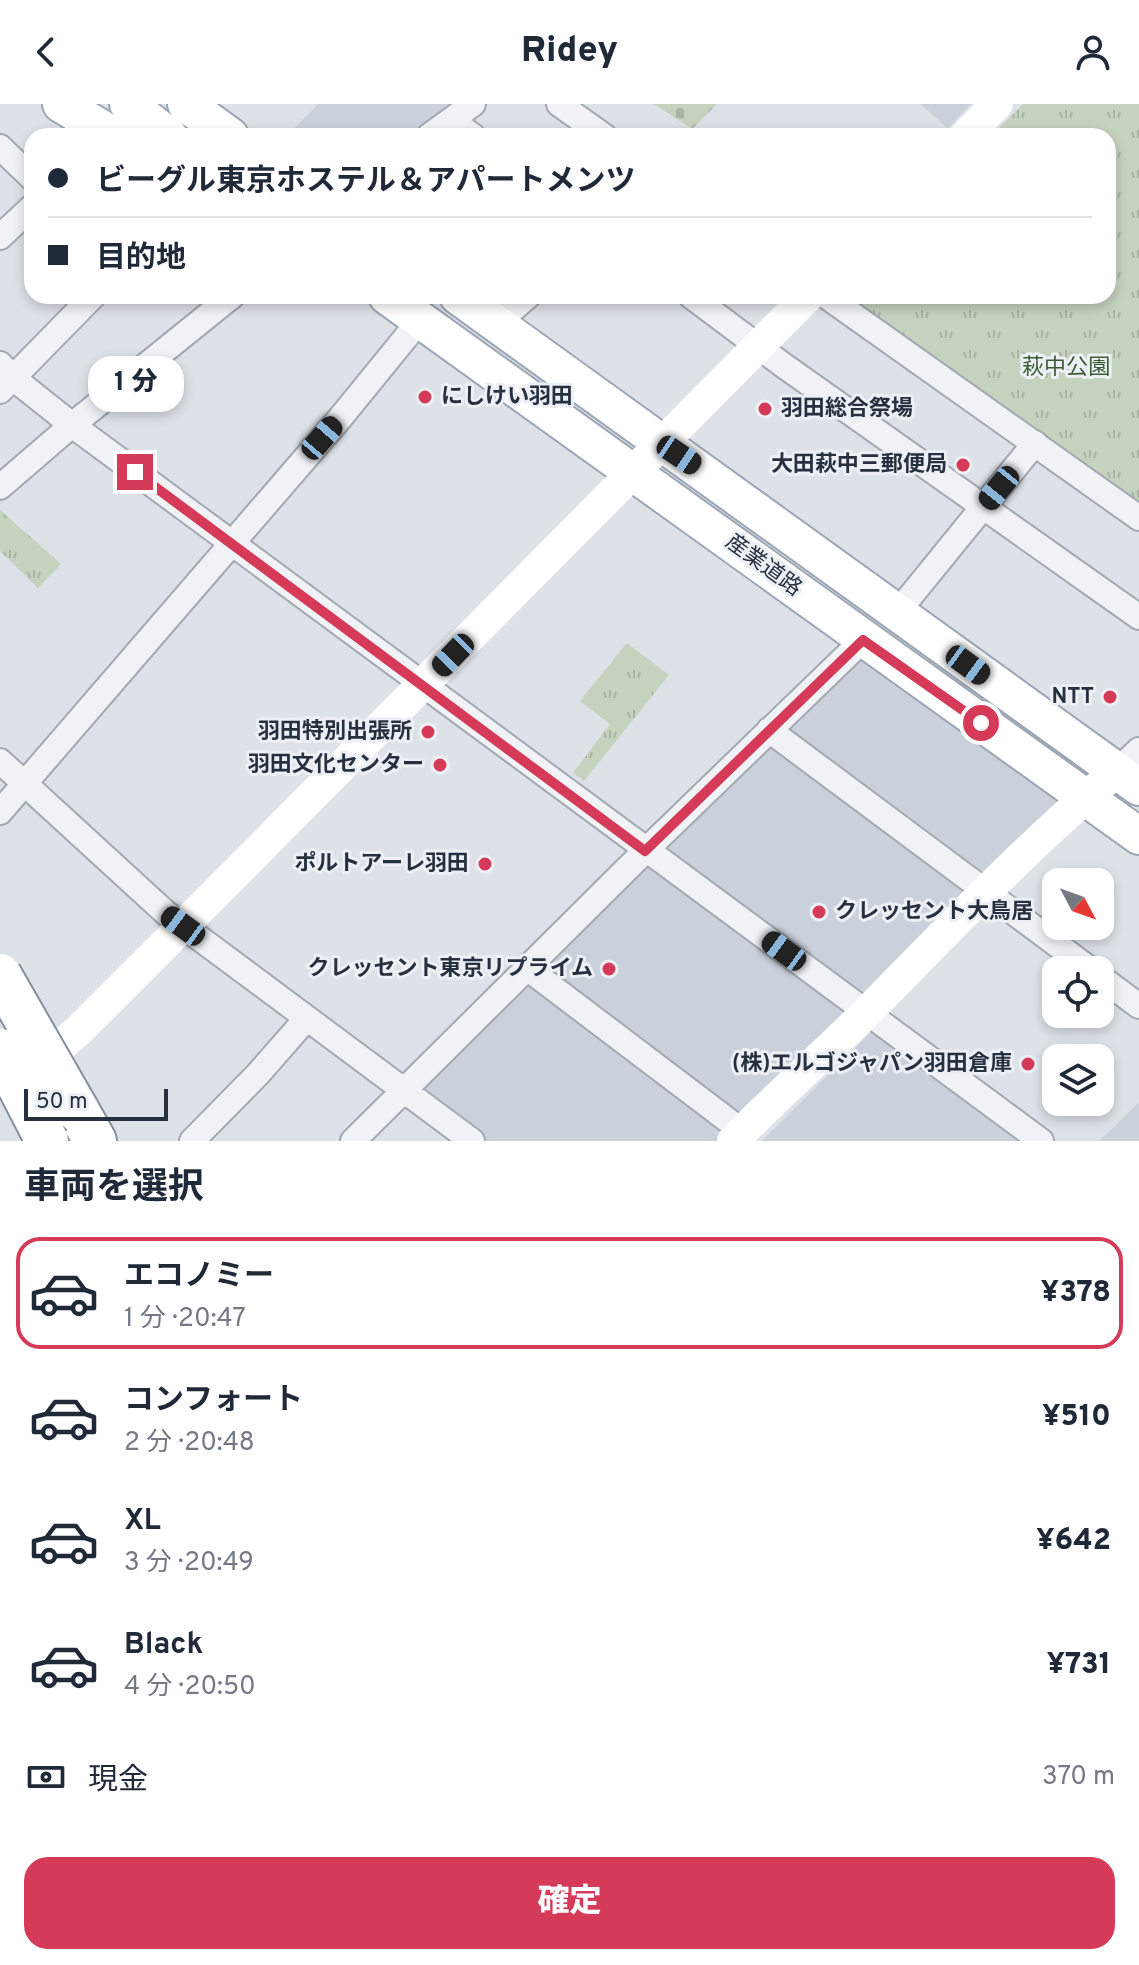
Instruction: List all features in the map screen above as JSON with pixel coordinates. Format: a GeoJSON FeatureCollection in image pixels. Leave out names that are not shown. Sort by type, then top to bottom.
{"type":"FeatureCollection","features":[{"type":"Feature","properties":{"kind":"highway"},"geometry":{"type":"LineString","coordinates":[[0,975],[92,1133]]}},
{"type":"Feature","properties":{"kind":"highway"},"geometry":{"type":"LineString","coordinates":[[1,1077],[41,1138]]}},
{"type":"Feature","properties":{"kind":"main road"},"geometry":{"type":"LineString","coordinates":[[61,104],[147,128]]}},
{"type":"Feature","properties":{"kind":"main road"},"geometry":{"type":"LineString","coordinates":[[186,104],[219,128]]}},
{"type":"Feature","properties":{"kind":"main road","name":"産業道路"},"geometry":{"type":"LineString","coordinates":[[398,304],[1139,836]]}},
{"type":"Feature","properties":{"kind":"main road","name":"産業道路"},"geometry":{"type":"LineString","coordinates":[[470,304],[896,614],[1132,769]]}},
{"type":"Feature","properties":{"kind":"street"},"geometry":{"type":"LineString","coordinates":[[440,128],[473,104]]}},
{"type":"Feature","properties":{"kind":"street"},"geometry":{"type":"LineString","coordinates":[[559,104],[593,128]]}},
{"type":"Feature","properties":{"kind":"street"},"geometry":{"type":"LineString","coordinates":[[973,128],[997,104]]}},
{"type":"Feature","properties":{"kind":"street"},"geometry":{"type":"LineString","coordinates":[[451,120],[462,128]]}},
{"type":"Feature","properties":{"kind":"street"},"geometry":{"type":"LineString","coordinates":[[0,147],[24,170]]}},
{"type":"Feature","properties":{"kind":"street"},"geometry":{"type":"LineString","coordinates":[[0,237],[24,214]]}},
{"type":"Feature","properties":{"kind":"street"},"geometry":{"type":"LineString","coordinates":[[84,304],[4,378],[361,637],[645,851],[1041,1141]]}},
{"type":"Feature","properties":{"kind":"street"},"geometry":{"type":"LineString","coordinates":[[0,487],[222,304]]}},
{"type":"Feature","properties":{"kind":"street"},"geometry":{"type":"LineString","coordinates":[[497,323],[519,304]]}},
{"type":"Feature","properties":{"kind":"street"},"geometry":{"type":"LineString","coordinates":[[702,304],[1139,617]]}},
{"type":"Feature","properties":{"kind":"street"},"geometry":{"type":"LineString","coordinates":[[1,1077],[55,1052],[800,304]]}},
{"type":"Feature","properties":{"kind":"street"},"geometry":{"type":"LineString","coordinates":[[837,304],[1139,518]]}},
{"type":"Feature","properties":{"kind":"street"},"geometry":{"type":"LineString","coordinates":[[0,812],[341,417],[420,320]]}},
{"type":"Feature","properties":{"kind":"street"},"geometry":{"type":"LineString","coordinates":[[896,614],[1035,443]]}},
{"type":"Feature","properties":{"kind":"street"},"geometry":{"type":"LineString","coordinates":[[353,1141],[863,640]]}},
{"type":"Feature","properties":{"kind":"street"},"geometry":{"type":"LineString","coordinates":[[769,730],[1072,956]]}},
{"type":"Feature","properties":{"kind":"street"},"geometry":{"type":"LineString","coordinates":[[0,761],[119,872],[183,926],[472,1141]]}},
{"type":"Feature","properties":{"kind":"street"},"geometry":{"type":"LineString","coordinates":[[527,968],[737,1136],[1085,798],[1132,769]]}},
{"type":"Feature","properties":{"kind":"street"},"geometry":{"type":"LineString","coordinates":[[0,962],[55,1052],[92,1133]]}},
{"type":"Feature","properties":{"kind":"street"},"geometry":{"type":"LineString","coordinates":[[1114,987],[1139,1006]]}},
{"type":"Feature","properties":{"kind":"street"},"geometry":{"type":"LineString","coordinates":[[192,1141],[258,1074],[307,1018]]}},
{"type":"Feature","properties":{"kind":"shaded area"},"geometry":{"type":"Polygon","coordinates":[[[318,104],[464,104],[429,128],[295,128],[318,104]]]}},
{"type":"Feature","properties":{"kind":"shaded area"},"geometry":{"type":"Polygon","coordinates":[[[920,104],[971,104],[948,128],[920,104]]]}},
{"type":"Feature","properties":{"kind":"shaded area"},"geometry":{"type":"Polygon","coordinates":[[[856,651],[1056,798],[1058,804],[983,884],[777,728],[856,651]]]}},
{"type":"Feature","properties":{"kind":"shaded area"},"geometry":{"type":"Polygon","coordinates":[[[770,736],[978,890],[871,996],[854,998],[656,847],[770,736]]]}},
{"type":"Feature","properties":{"kind":"shaded area"},"geometry":{"type":"Polygon","coordinates":[[[654,865],[848,1005],[848,1017],[740,1123],[542,965],[645,866],[654,865]]]}},
{"type":"Feature","properties":{"kind":"shaded area"},"geometry":{"type":"Polygon","coordinates":[[[526,974],[732,1130],[721,1141],[479,1141],[414,1093],[526,974]]]}},
{"type":"Feature","properties":{"kind":"shaded area"},"geometry":{"type":"Polygon","coordinates":[[[873,1030],[1027,1141],[762,1141],[873,1030]]]}},
{"type":"Feature","properties":{"kind":"shaded area"},"geometry":{"type":"Polygon","coordinates":[[[1139,1102],[1139,1141],[1099,1141],[1139,1102]]]}},
{"type":"Feature","properties":{"kind":"green space"},"geometry":{"type":"Polygon","coordinates":[[[654,104],[717,104],[690,128],[654,104]]]}},
{"type":"Feature","properties":{"kind":"green space","name":"萩中公園"},"geometry":{"type":"Polygon","coordinates":[[[1023,104],[1139,104],[1139,510],[857,304],[1116,304],[1116,128],[999,128],[1023,104]]]}},
{"type":"Feature","properties":{"kind":"green space"},"geometry":{"type":"Polygon","coordinates":[[[0,510],[61,564],[38,588],[0,551],[0,510]]]}},
{"type":"Feature","properties":{"kind":"green space"},"geometry":{"type":"Polygon","coordinates":[[[627,643],[669,675],[584,781],[573,773],[610,724],[580,701],[627,643]]]}},
{"type":"Feature","properties":{"kind":"place","name":"にしけい羽田"},"geometry":{"type":"Point","coordinates":[425,397]}},
{"type":"Feature","properties":{"kind":"place","name":"羽田総合祭場"},"geometry":{"type":"Point","coordinates":[765,409]}},
{"type":"Feature","properties":{"kind":"place","name":"大田萩中三郵便局"},"geometry":{"type":"Point","coordinates":[963,465]}},
{"type":"Feature","properties":{"kind":"place","name":"NTT"},"geometry":{"type":"Point","coordinates":[1110,697]}},
{"type":"Feature","properties":{"kind":"place","name":"羽田特別出張所"},"geometry":{"type":"Point","coordinates":[428,732]}},
{"type":"Feature","properties":{"kind":"place","name":"羽田文化センター"},"geometry":{"type":"Point","coordinates":[440,765]}},
{"type":"Feature","properties":{"kind":"place","name":"ポルトアーレ羽田"},"geometry":{"type":"Point","coordinates":[485,864]}},
{"type":"Feature","properties":{"kind":"place","name":"クレッセント大鳥居"},"geometry":{"type":"Point","coordinates":[819,912]}},
{"type":"Feature","properties":{"kind":"place","name":"クレッセント東京リプライム"},"geometry":{"type":"Point","coordinates":[609,969]}},
{"type":"Feature","properties":{"kind":"place","name":"(株)エルゴジャパン羽田倉庫"},"geometry":{"type":"Point","coordinates":[1028,1064]}},
{"type":"Feature","properties":{"kind":"route"},"geometry":{"type":"LineString","coordinates":[[135,472],[645,851],[863,640],[981,723]]}}]}
